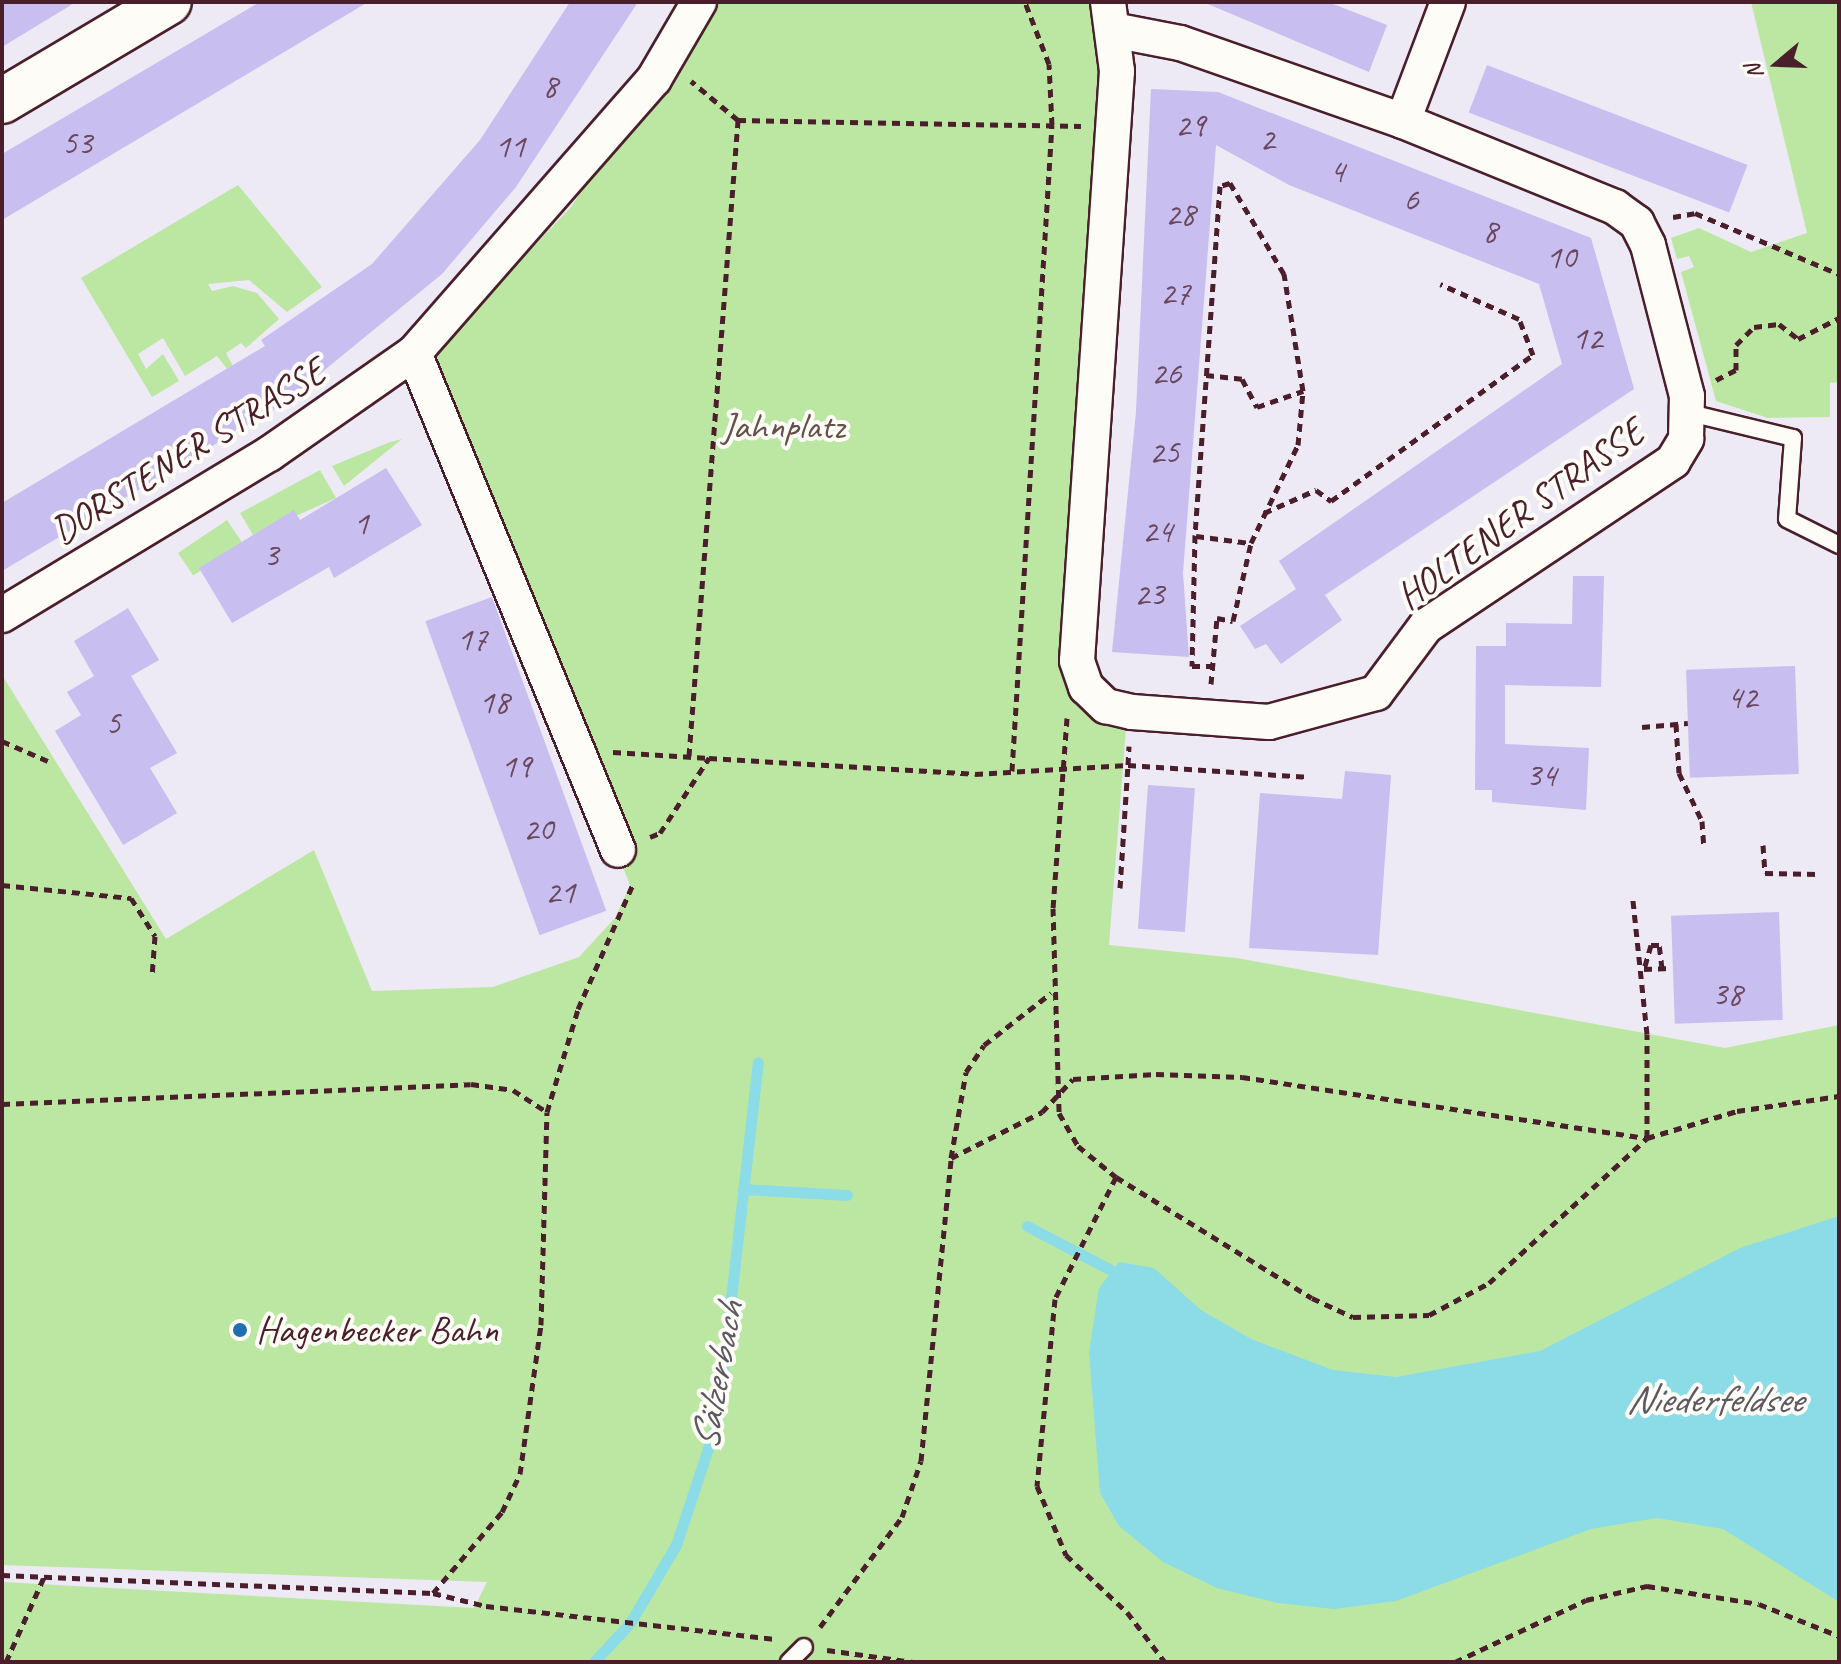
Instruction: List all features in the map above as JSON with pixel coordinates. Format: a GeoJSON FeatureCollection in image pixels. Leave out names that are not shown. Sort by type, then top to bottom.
{"type":"FeatureCollection","features":[{"type":"Feature","properties":{"kind":"main road"},"geometry":{"type":"LineString","coordinates":[[2,101],[169,2]]}},
{"type":"Feature","properties":{"kind":"street"},"geometry":{"type":"LineString","coordinates":[[618,850],[585,756],[414,353],[666,59],[699,2]]}},
{"type":"Feature","properties":{"kind":"street"},"geometry":{"type":"LineString","coordinates":[[1403,121],[1448,2]]}},
{"type":"Feature","properties":{"kind":"street"},"geometry":{"type":"LineString","coordinates":[[1086,687],[1077,661],[1113,127],[1113,16],[1180,43],[1403,121],[1615,207],[1637,223],[1688,404]]}},
{"type":"Feature","properties":{"kind":"street","name":"DORSTENER STRASSE"},"geometry":{"type":"LineString","coordinates":[[2,615],[269,454],[414,353]]}},
{"type":"Feature","properties":{"kind":"street","name":"HOLTENER STRASSE"},"geometry":{"type":"LineString","coordinates":[[1086,687],[1106,706],[1132,712],[1269,722],[1376,693],[1426,626],[1673,461],[1688,404]]}},
{"type":"Feature","properties":{"kind":"lane"},"geometry":{"type":"LineString","coordinates":[[1688,404],[1793,438],[1787,519],[1839,545]]}},
{"type":"Feature","properties":{"kind":"lane"},"geometry":{"type":"LineString","coordinates":[[789,1662],[804,1647]]}},
{"type":"Feature","properties":{"kind":"path"},"geometry":{"type":"LineString","coordinates":[[1012,771],[1052,125],[1049,64],[1025,2]]}},
{"type":"Feature","properties":{"kind":"path"},"geometry":{"type":"LineString","coordinates":[[666,59],[738,120],[1113,127]]}},
{"type":"Feature","properties":{"kind":"path"},"geometry":{"type":"LineString","coordinates":[[689,756],[738,120]]}},
{"type":"Feature","properties":{"kind":"path"},"geometry":{"type":"LineString","coordinates":[[1209,717],[1217,618],[1233,621],[1251,543],[1298,445],[1303,391],[1284,274],[1230,183],[1220,186],[1196,536],[1192,666],[1212,666]]}},
{"type":"Feature","properties":{"kind":"path"},"geometry":{"type":"LineString","coordinates":[[1637,223],[1695,213],[1839,274]]}},
{"type":"Feature","properties":{"kind":"path"},"geometry":{"type":"LineString","coordinates":[[1263,514],[1316,490],[1331,501],[1533,355],[1519,319],[1440,284]]}},
{"type":"Feature","properties":{"kind":"path"},"geometry":{"type":"LineString","coordinates":[[1688,404],[1736,370],[1736,345],[1754,327],[1779,324],[1798,339],[1839,318]]}},
{"type":"Feature","properties":{"kind":"path"},"geometry":{"type":"LineString","coordinates":[[1206,375],[1242,379],[1257,407],[1303,391]]}},
{"type":"Feature","properties":{"kind":"path"},"geometry":{"type":"LineString","coordinates":[[1196,536],[1251,543]]}},
{"type":"Feature","properties":{"kind":"path"},"geometry":{"type":"LineString","coordinates":[[1086,687],[1068,710],[1052,992],[1056,1090],[1065,1127],[1116,1177],[1312,1298],[1353,1317],[1400,1321],[1458,1303],[1489,1283],[1647,1138],[1644,969],[1633,900]]}},
{"type":"Feature","properties":{"kind":"path"},"geometry":{"type":"LineString","coordinates":[[1120,888],[1132,712]]}},
{"type":"Feature","properties":{"kind":"path"},"geometry":{"type":"LineString","coordinates":[[1642,727],[1688,723]]}},
{"type":"Feature","properties":{"kind":"path"},"geometry":{"type":"LineString","coordinates":[[1676,724],[1679,773],[1702,821],[1704,848]]}},
{"type":"Feature","properties":{"kind":"path"},"geometry":{"type":"LineString","coordinates":[[2,741],[48,761]]}},
{"type":"Feature","properties":{"kind":"path"},"geometry":{"type":"LineString","coordinates":[[585,756],[689,756],[1012,771],[1128,765],[1307,777]]}},
{"type":"Feature","properties":{"kind":"path"},"geometry":{"type":"LineString","coordinates":[[618,850],[660,833],[709,758]]}},
{"type":"Feature","properties":{"kind":"path"},"geometry":{"type":"LineString","coordinates":[[1763,845],[1765,873],[1819,874]]}},
{"type":"Feature","properties":{"kind":"path"},"geometry":{"type":"LineString","coordinates":[[433,1593],[502,1512],[520,1474],[541,1325],[547,1112],[578,1009],[635,883]]}},
{"type":"Feature","properties":{"kind":"path"},"geometry":{"type":"LineString","coordinates":[[2,885],[131,898],[155,936],[152,977]]}},
{"type":"Feature","properties":{"kind":"path"},"geometry":{"type":"LineString","coordinates":[[1644,969],[1651,945],[1659,945],[1662,968]]}},
{"type":"Feature","properties":{"kind":"path"},"geometry":{"type":"LineString","coordinates":[[1644,969],[1671,968]]}},
{"type":"Feature","properties":{"kind":"path"},"geometry":{"type":"LineString","coordinates":[[913,1662],[804,1647],[902,1517],[921,1461],[951,1158],[966,1072],[984,1045],[1052,992]]}},
{"type":"Feature","properties":{"kind":"path"},"geometry":{"type":"LineString","coordinates":[[951,1158],[1042,1112],[1056,1090],[1088,1077],[1208,1074],[1647,1138],[1737,1111],[1839,1096]]}},
{"type":"Feature","properties":{"kind":"path"},"geometry":{"type":"LineString","coordinates":[[2,1104],[471,1084],[513,1090],[547,1112]]}},
{"type":"Feature","properties":{"kind":"path"},"geometry":{"type":"LineString","coordinates":[[1116,1177],[1068,1264],[1055,1299],[1038,1424],[1039,1500],[1066,1555],[1127,1612],[1165,1662]]}},
{"type":"Feature","properties":{"kind":"path"},"geometry":{"type":"LineString","coordinates":[[2,1575],[433,1593],[486,1606],[765,1637]]}},
{"type":"Feature","properties":{"kind":"path"},"geometry":{"type":"LineString","coordinates":[[6,1662],[44,1577]]}},
{"type":"Feature","properties":{"kind":"path"},"geometry":{"type":"LineString","coordinates":[[1455,1662],[1586,1600],[1647,1586],[1759,1604],[1839,1636]]}},
{"type":"Feature","properties":{"kind":"green space","name":"Jahnplatz"},"geometry":{"type":"Polygon","coordinates":[[[705,2],[1102,2],[1112,32],[1072,661],[1127,716],[1109,945],[1237,958],[1725,1048],[1839,1025],[1839,1662],[2,1662],[2,1582],[474,1608],[487,1582],[2,1565],[2,675],[166,939],[314,850],[372,991],[493,987],[579,957],[615,918],[630,885],[424,362],[571,207],[705,2]]]}},
{"type":"Feature","properties":{"kind":"green space"},"geometry":{"type":"Polygon","coordinates":[[[1751,2],[1839,2],[1839,382],[1830,383],[1830,417],[1768,418],[1716,401],[1681,272],[1694,267],[1689,256],[1677,259],[1671,238],[1699,228],[1751,252],[1807,233],[1751,2]]]}},
{"type":"Feature","properties":{"kind":"green space"},"geometry":{"type":"Polygon","coordinates":[[[238,185],[322,287],[287,312],[249,280],[208,284],[212,291],[233,286],[257,293],[279,319],[246,348],[241,343],[226,353],[233,366],[228,370],[217,356],[185,376],[163,338],[138,354],[146,369],[163,354],[179,381],[152,397],[81,278],[238,185]]]}},
{"type":"Feature","properties":{"kind":"green space"},"geometry":{"type":"Polygon","coordinates":[[[402,439],[344,486],[332,466],[390,442],[402,439]]]}},
{"type":"Feature","properties":{"kind":"green space"},"geometry":{"type":"Polygon","coordinates":[[[320,470],[336,498],[253,535],[240,513],[320,470]]]}},
{"type":"Feature","properties":{"kind":"green space"},"geometry":{"type":"Polygon","coordinates":[[[227,520],[242,542],[193,575],[178,553],[227,520]]]}},
{"type":"Feature","properties":{"kind":"water","name":"Niederfeldsee"},"geometry":{"type":"Polygon","coordinates":[[[1839,1216],[1839,1602],[1723,1529],[1657,1518],[1591,1529],[1396,1601],[1334,1609],[1278,1603],[1217,1588],[1163,1562],[1119,1526],[1100,1493],[1089,1352],[1099,1288],[1119,1262],[1154,1268],[1201,1310],[1251,1339],[1333,1370],[1396,1377],[1540,1351],[1740,1248],[1839,1216]]]}},
{"type":"Feature","properties":{"kind":"building"},"geometry":{"type":"Polygon","coordinates":[[[2,2],[76,2],[2,47],[2,2]]]}},
{"type":"Feature","properties":{"kind":"building"},"geometry":{"type":"Polygon","coordinates":[[[260,2],[368,2],[2,220],[2,154],[260,2]]]}},
{"type":"Feature","properties":{"kind":"building"},"geometry":{"type":"Polygon","coordinates":[[[570,2],[638,2],[516,187],[442,274],[283,404],[2,571],[2,503],[265,346],[261,340],[372,264],[480,140],[570,2]]]}},
{"type":"Feature","properties":{"kind":"building"},"geometry":{"type":"Polygon","coordinates":[[[1203,2],[1328,2],[1387,25],[1369,72],[1203,2]]]}},
{"type":"Feature","properties":{"kind":"building"},"geometry":{"type":"Polygon","coordinates":[[[1487,65],[1747,165],[1729,213],[1469,113],[1487,65]]]}},
{"type":"Feature","properties":{"kind":"building"},"geometry":{"type":"Polygon","coordinates":[[[1151,89],[1218,92],[1591,238],[1634,389],[1325,595],[1342,620],[1281,664],[1266,644],[1255,649],[1240,626],[1296,589],[1279,561],[1562,364],[1539,284],[1289,185],[1216,145],[1183,573],[1189,657],[1112,652],[1136,412],[1151,89]]]}},
{"type":"Feature","properties":{"kind":"building"},"geometry":{"type":"Polygon","coordinates":[[[386,468],[422,525],[334,578],[329,567],[232,623],[199,568],[294,510],[300,520],[386,468]]]}},
{"type":"Feature","properties":{"kind":"building"},"geometry":{"type":"Polygon","coordinates":[[[1573,576],[1604,576],[1601,687],[1505,685],[1505,744],[1589,748],[1586,810],[1492,802],[1492,790],[1475,790],[1476,646],[1506,646],[1506,623],[1572,624],[1573,576]]]}},
{"type":"Feature","properties":{"kind":"building"},"geometry":{"type":"Polygon","coordinates":[[[492,597],[606,911],[540,935],[425,621],[492,597]]]}},
{"type":"Feature","properties":{"kind":"building"},"geometry":{"type":"Polygon","coordinates":[[[128,608],[159,660],[131,676],[177,753],[150,768],[177,813],[123,845],[55,731],[81,715],[67,692],[94,676],[74,641],[128,608]]]}},
{"type":"Feature","properties":{"kind":"building"},"geometry":{"type":"Polygon","coordinates":[[[1795,666],[1799,774],[1690,778],[1686,670],[1795,666]]]}},
{"type":"Feature","properties":{"kind":"building"},"geometry":{"type":"Polygon","coordinates":[[[1345,771],[1391,775],[1378,955],[1249,948],[1260,793],[1342,799],[1345,771]]]}},
{"type":"Feature","properties":{"kind":"building"},"geometry":{"type":"Polygon","coordinates":[[[1148,785],[1195,788],[1185,932],[1138,929],[1148,785]]]}},
{"type":"Feature","properties":{"kind":"building"},"geometry":{"type":"Polygon","coordinates":[[[1779,912],[1783,1020],[1675,1024],[1671,916],[1779,912]]]}},
{"type":"Feature","properties":{"kind":"waterway","name":"Sälzerbach"},"geometry":{"type":"LineString","coordinates":[[594,1662],[630,1623],[676,1545],[717,1421],[758,1062]]}},
{"type":"Feature","properties":{"kind":"waterway"},"geometry":{"type":"LineString","coordinates":[[743,1189],[847,1195]]}},
{"type":"Feature","properties":{"kind":"waterway"},"geometry":{"type":"LineString","coordinates":[[1027,1226],[1109,1269]]}},
{"type":"Feature","properties":{"kind":"place","name":"Hagenbecker Bahn"},"geometry":{"type":"Point","coordinates":[240,1330]}}]}
